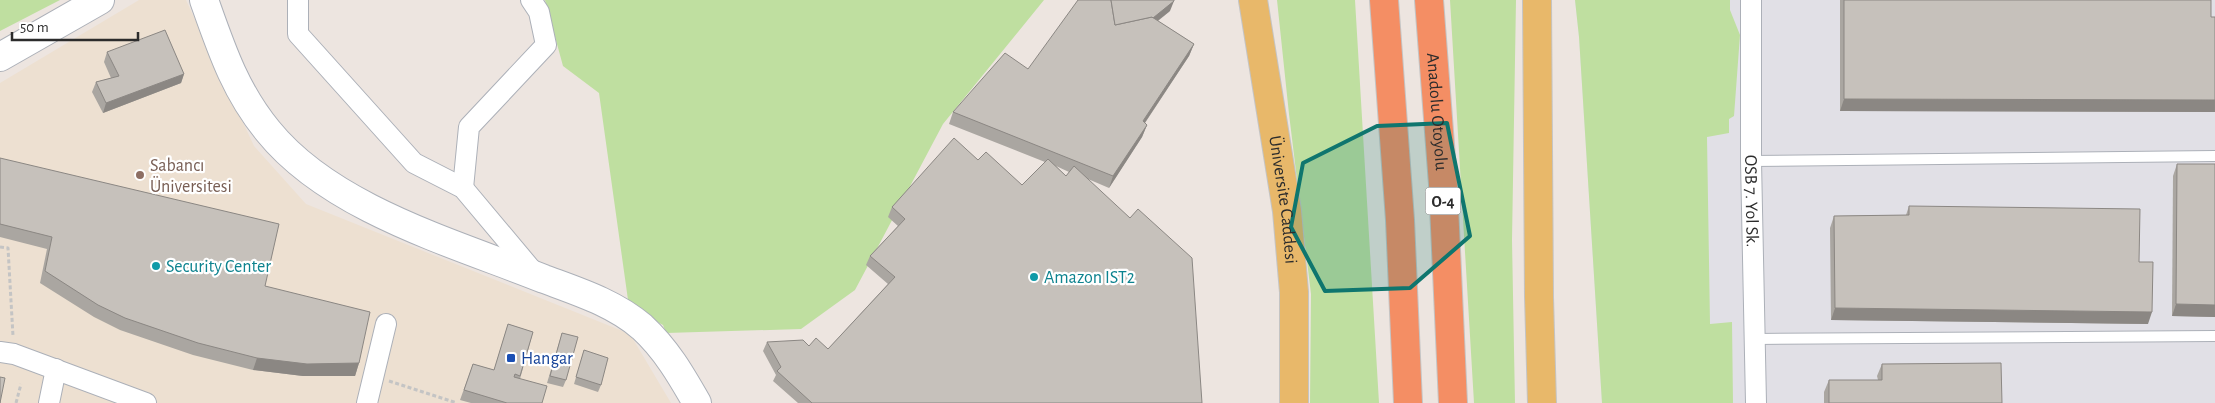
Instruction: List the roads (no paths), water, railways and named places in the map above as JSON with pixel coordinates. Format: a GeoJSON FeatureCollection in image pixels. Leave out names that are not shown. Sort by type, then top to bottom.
{"type":"FeatureCollection","features":[{"type":"Feature","properties":{"kind":"highway","name":"O-4"},"geometry":{"type":"LineString","coordinates":[[1384,0],[1400,220],[1408,403]]}},
{"type":"Feature","properties":{"kind":"highway","name":"Anadolu Otoyolu"},"geometry":{"type":"LineString","coordinates":[[1429,0],[1442,184],[1453,403]]}},
{"type":"Feature","properties":{"kind":"main road","name":"Üniversite Caddesi"},"geometry":{"type":"LineString","coordinates":[[1253,0],[1287,211],[1294,292],[1294,403]]}},
{"type":"Feature","properties":{"kind":"main road"},"geometry":{"type":"LineString","coordinates":[[1537,0],[1539,298],[1542,403]]}},
{"type":"Feature","properties":{"kind":"street"},"geometry":{"type":"LineString","coordinates":[[0,56],[100,0]]}},
{"type":"Feature","properties":{"kind":"street"},"geometry":{"type":"LineString","coordinates":[[204,0],[230,72],[246,102],[268,132],[304,167],[342,193],[414,229],[610,305],[642,327],[672,358],[697,403]]}},
{"type":"Feature","properties":{"kind":"street"},"geometry":{"type":"LineString","coordinates":[[298,0],[298,34],[414,163],[463,188],[538,276]]}},
{"type":"Feature","properties":{"kind":"street"},"geometry":{"type":"LineString","coordinates":[[463,188],[469,127],[546,45],[539,12],[531,0]]}},
{"type":"Feature","properties":{"kind":"street","name":"OSB 7. Yol Sk."},"geometry":{"type":"LineString","coordinates":[[1750,0],[1756,403]]}},
{"type":"Feature","properties":{"kind":"street"},"geometry":{"type":"LineString","coordinates":[[367,403],[386,324]]}},
{"type":"Feature","properties":{"kind":"street"},"geometry":{"type":"LineString","coordinates":[[7,353],[56,369],[146,403]]}},
{"type":"Feature","properties":{"kind":"street"},"geometry":{"type":"LineString","coordinates":[[49,403],[56,369]]}},
{"type":"Feature","properties":{"kind":"lane"},"geometry":{"type":"LineString","coordinates":[[1751,161],[2215,156]]}},
{"type":"Feature","properties":{"kind":"lane"},"geometry":{"type":"LineString","coordinates":[[1756,340],[2215,336]]}},
{"type":"Feature","properties":{"kind":"place","name":"Sabancı Üniversitesi"},"geometry":{"type":"Point","coordinates":[140,175]}},
{"type":"Feature","properties":{"kind":"place","name":"Security Center"},"geometry":{"type":"Point","coordinates":[156,266]}},
{"type":"Feature","properties":{"kind":"place","name":"Amazon IST2"},"geometry":{"type":"Point","coordinates":[1034,277]}},
{"type":"Feature","properties":{"kind":"place","name":"Hangar"},"geometry":{"type":"Point","coordinates":[511,358]}}]}
